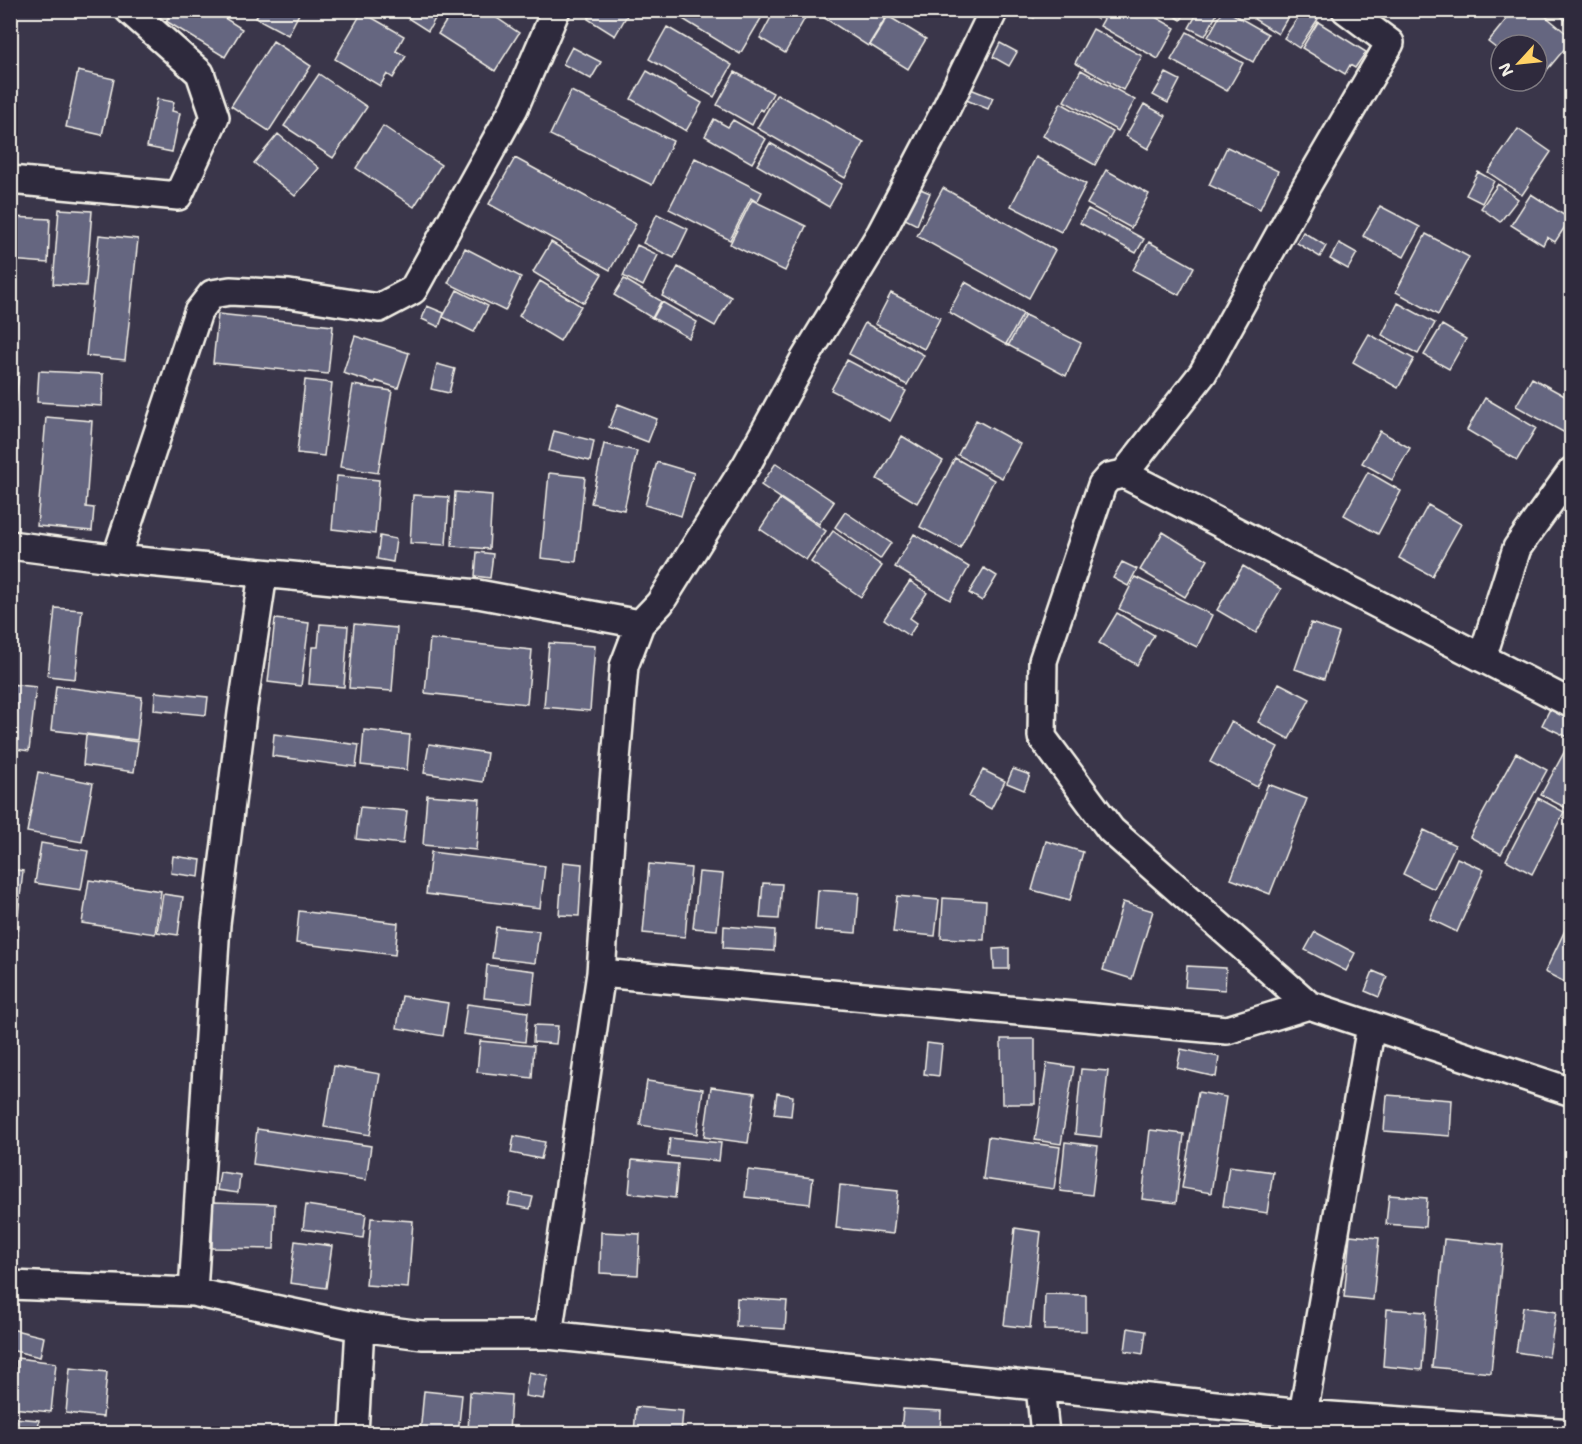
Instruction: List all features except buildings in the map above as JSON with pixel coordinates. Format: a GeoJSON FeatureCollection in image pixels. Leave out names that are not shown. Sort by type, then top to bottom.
{"type":"FeatureCollection","features":[{"type":"Feature","properties":{"kind":"street"},"geometry":{"type":"LineString","coordinates":[[10,180],[177,196],[215,117],[200,73],[129,10]]}},
{"type":"Feature","properties":{"kind":"street"},"geometry":{"type":"LineString","coordinates":[[548,1335],[601,973],[624,666],[640,624],[660,603],[747,464],[804,360],[881,233],[944,113],[994,10]]}},
{"type":"Feature","properties":{"kind":"street"},"geometry":{"type":"LineString","coordinates":[[1124,474],[1203,373],[1303,192],[1390,43],[1346,10]]}},
{"type":"Feature","properties":{"kind":"street"},"geometry":{"type":"LineString","coordinates":[[116,559],[198,312],[212,294],[230,291],[289,294],[379,308],[413,290],[514,108],[552,12]]}},
{"type":"Feature","properties":{"kind":"street"},"geometry":{"type":"LineString","coordinates":[[1482,658],[1517,548],[1572,471]]}},
{"type":"Feature","properties":{"kind":"street"},"geometry":{"type":"LineString","coordinates":[[1572,704],[1124,474],[1109,477],[1102,485],[1043,661],[1042,737],[1111,830],[1310,1005],[1572,1092]]}},
{"type":"Feature","properties":{"kind":"street"},"geometry":{"type":"LineString","coordinates":[[10,545],[116,559],[478,594],[640,624]]}},
{"type":"Feature","properties":{"kind":"street"},"geometry":{"type":"LineString","coordinates":[[194,1292],[216,924],[242,712],[263,574]]}},
{"type":"Feature","properties":{"kind":"street"},"geometry":{"type":"LineString","coordinates":[[601,973],[1227,1030],[1310,1005]]}},
{"type":"Feature","properties":{"kind":"street"},"geometry":{"type":"LineString","coordinates":[[1303,1414],[1371,1026]]}},
{"type":"Feature","properties":{"kind":"street"},"geometry":{"type":"LineString","coordinates":[[10,1285],[194,1292],[360,1327],[422,1335],[548,1335],[1303,1414],[1572,1433]]}},
{"type":"Feature","properties":{"kind":"street"},"geometry":{"type":"LineString","coordinates":[[354,1434],[360,1327]]}},
{"type":"Feature","properties":{"kind":"street"},"geometry":{"type":"LineString","coordinates":[[1040,1387],[1045,1434]]}}]}
